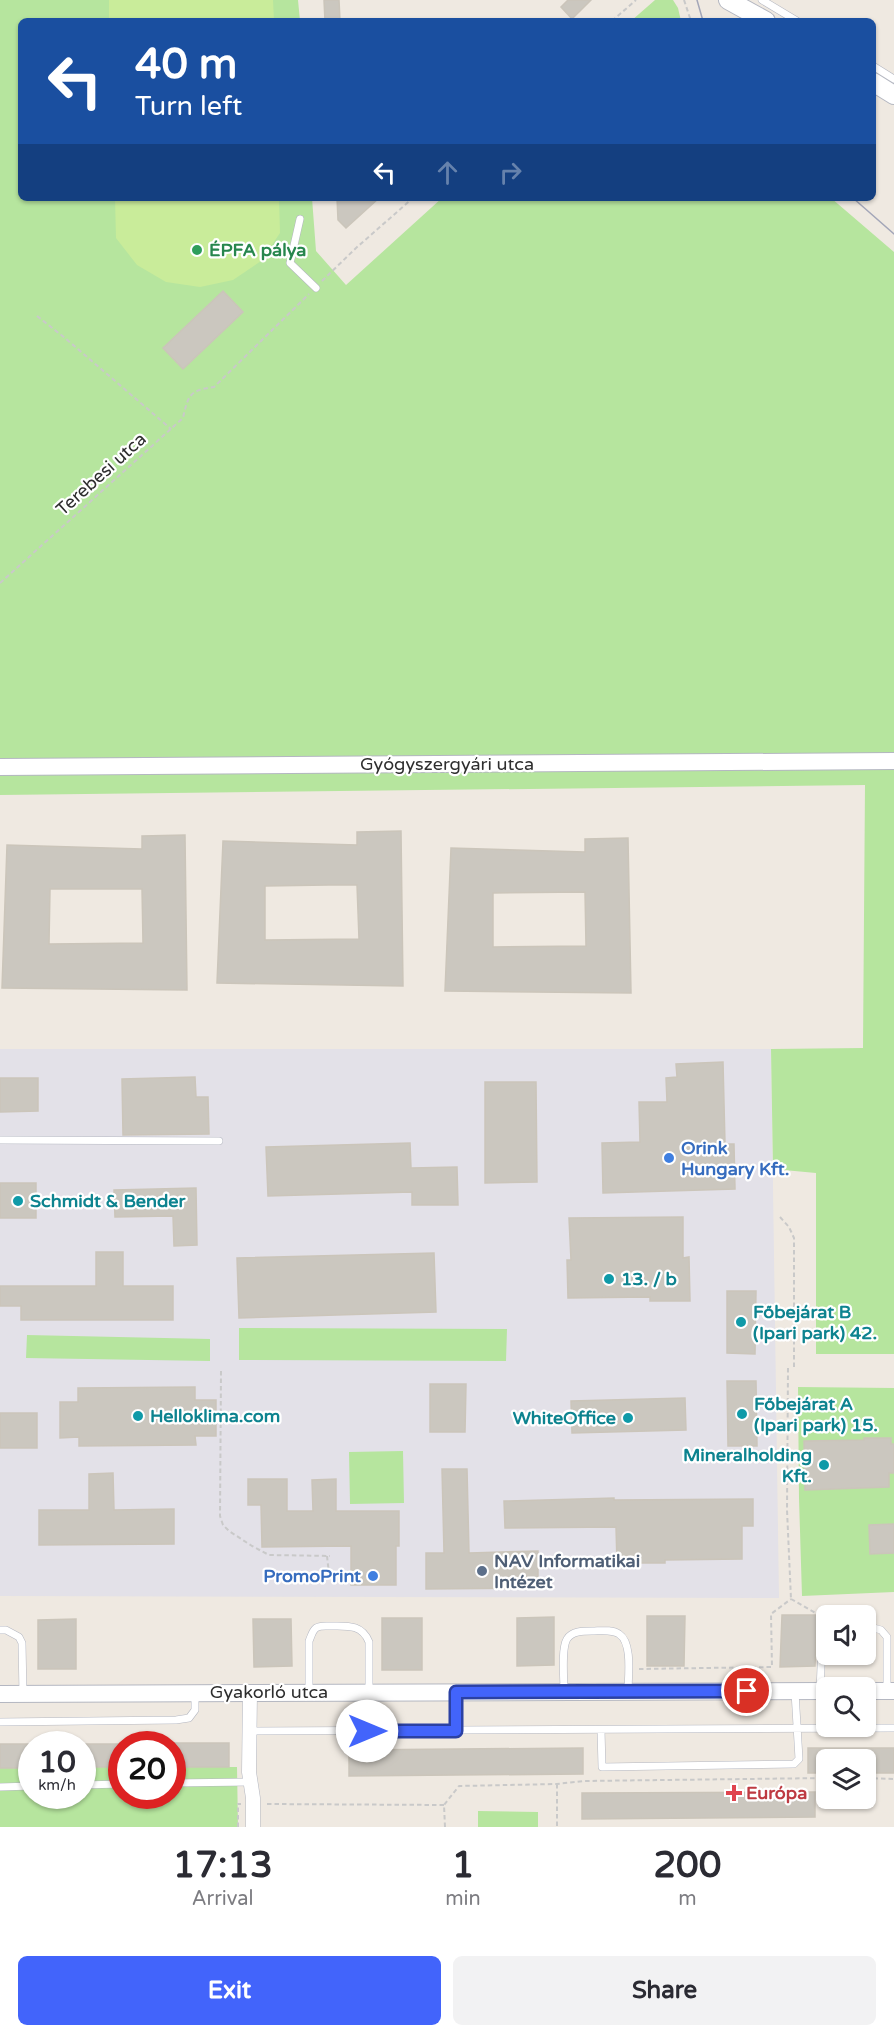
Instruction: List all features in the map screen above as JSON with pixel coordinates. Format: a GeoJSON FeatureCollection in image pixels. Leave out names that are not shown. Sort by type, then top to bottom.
{"type":"FeatureCollection","features":[{"type":"Feature","properties":{"kind":"main road"},"geometry":{"type":"LineString","coordinates":[[728,0],[761,18]]}},
{"type":"Feature","properties":{"kind":"street","name":"Gyógyszergyári utca"},"geometry":{"type":"LineString","coordinates":[[0,767],[894,761]]}},
{"type":"Feature","properties":{"kind":"street","name":"Gyakorló utca"},"geometry":{"type":"LineString","coordinates":[[0,1694],[816,1691]]}},
{"type":"Feature","properties":{"kind":"street"},"geometry":{"type":"LineString","coordinates":[[250,1692],[250,1782],[253,1827]]}},
{"type":"Feature","properties":{"kind":"lane"},"geometry":{"type":"LineString","coordinates":[[762,0],[792,18]]}},
{"type":"Feature","properties":{"kind":"lane"},"geometry":{"type":"LineString","coordinates":[[876,70],[887,86]]}},
{"type":"Feature","properties":{"kind":"lane"},"geometry":{"type":"LineString","coordinates":[[300,219],[290,263],[316,288]]}},
{"type":"Feature","properties":{"kind":"lane"},"geometry":{"type":"LineString","coordinates":[[0,1140],[219,1141]]}},
{"type":"Feature","properties":{"kind":"lane"},"geometry":{"type":"LineString","coordinates":[[309,1692],[309,1641],[312,1634],[317,1627],[353,1626],[366,1634],[369,1642],[369,1692]]}},
{"type":"Feature","properties":{"kind":"lane"},"geometry":{"type":"LineString","coordinates":[[876,1629],[887,1636],[891,1691]]}},
{"type":"Feature","properties":{"kind":"lane"},"geometry":{"type":"LineString","coordinates":[[0,1630],[14,1632],[22,1643],[23,1694]]}},
{"type":"Feature","properties":{"kind":"lane"},"geometry":{"type":"LineString","coordinates":[[564,1692],[564,1649],[567,1639],[574,1633],[583,1631],[618,1633],[625,1639],[628,1649],[628,1692]]}},
{"type":"Feature","properties":{"kind":"lane"},"geometry":{"type":"LineString","coordinates":[[601,1730],[602,1767],[794,1764],[799,1759],[795,1690]]}},
{"type":"Feature","properties":{"kind":"lane"},"geometry":{"type":"LineString","coordinates":[[456,1692],[456,1731]]}},
{"type":"Feature","properties":{"kind":"lane"},"geometry":{"type":"LineString","coordinates":[[0,1722],[189,1719],[195,1710],[195,1693]]}},
{"type":"Feature","properties":{"kind":"lane"},"geometry":{"type":"LineString","coordinates":[[250,1731],[894,1728]]}},
{"type":"Feature","properties":{"kind":"lane"},"geometry":{"type":"LineString","coordinates":[[186,1783],[250,1782]]}},
{"type":"Feature","properties":{"kind":"lane"},"geometry":{"type":"LineString","coordinates":[[0,1787],[18,1786]]}},
{"type":"Feature","properties":{"kind":"path"},"geometry":{"type":"LineString","coordinates":[[615,18],[636,0]]}},
{"type":"Feature","properties":{"kind":"path"},"geometry":{"type":"LineString","coordinates":[[684,0],[690,18]]}},
{"type":"Feature","properties":{"kind":"path"},"geometry":{"type":"LineString","coordinates":[[36,316],[171,429]]}},
{"type":"Feature","properties":{"kind":"path","name":"Terebesi utca"},"geometry":{"type":"LineString","coordinates":[[0,583],[183,418],[186,400],[197,389],[214,387]]}},
{"type":"Feature","properties":{"kind":"path"},"geometry":{"type":"LineString","coordinates":[[780,1217],[789,1227],[794,1238],[794,1368]]}},
{"type":"Feature","properties":{"kind":"path"},"geometry":{"type":"LineString","coordinates":[[788,1368],[787,1510],[791,1599]]}},
{"type":"Feature","properties":{"kind":"path"},"geometry":{"type":"LineString","coordinates":[[221,1371],[220,1516],[223,1525],[242,1540],[270,1555],[328,1556],[329,1574],[346,1576]]}},
{"type":"Feature","properties":{"kind":"path"},"geometry":{"type":"LineString","coordinates":[[791,1599],[816,1613]]}},
{"type":"Feature","properties":{"kind":"path"},"geometry":{"type":"LineString","coordinates":[[628,1669],[772,1667],[771,1614],[791,1599]]}},
{"type":"Feature","properties":{"kind":"path"},"geometry":{"type":"LineString","coordinates":[[445,1827],[444,1805],[459,1786],[596,1781],[816,1778]]}},
{"type":"Feature","properties":{"kind":"path"},"geometry":{"type":"LineString","coordinates":[[876,1778],[894,1779]]}},
{"type":"Feature","properties":{"kind":"path"},"geometry":{"type":"LineString","coordinates":[[557,1784],[557,1827]]}},
{"type":"Feature","properties":{"kind":"path"},"geometry":{"type":"LineString","coordinates":[[238,1827],[238,1804],[444,1805]]}},
{"type":"Feature","properties":{"kind":"shaded area"},"geometry":{"type":"Polygon","coordinates":[[[0,1049],[771,1049],[779,1598],[0,1596],[0,1049]]]}},
{"type":"Feature","properties":{"kind":"green space"},"geometry":{"type":"Polygon","coordinates":[[[0,0],[298,0],[300,18],[18,18],[18,201],[312,201],[316,251],[346,285],[439,201],[834,201],[894,252],[894,1354],[816,1354],[816,1173],[773,1169],[771,1049],[863,1048],[865,785],[0,795],[0,0]]]}},
{"type":"Feature","properties":{"kind":"green space"},"geometry":{"type":"Polygon","coordinates":[[[109,0],[273,0],[274,18],[109,18],[109,0]]]}},
{"type":"Feature","properties":{"kind":"green space"},"geometry":{"type":"Polygon","coordinates":[[[655,0],[673,0],[680,18],[634,18],[655,0]]]}},
{"type":"Feature","properties":{"kind":"green space","name":"ÉPFA pálya"},"geometry":{"type":"Polygon","coordinates":[[[115,201],[279,201],[280,233],[261,261],[233,280],[200,287],[166,282],[137,265],[116,238],[115,201]]]}},
{"type":"Feature","properties":{"kind":"green space"},"geometry":{"type":"Polygon","coordinates":[[[239,1328],[507,1329],[506,1361],[239,1360],[239,1328]]]}},
{"type":"Feature","properties":{"kind":"green space"},"geometry":{"type":"Polygon","coordinates":[[[27,1335],[210,1339],[210,1361],[26,1358],[27,1335]]]}},
{"type":"Feature","properties":{"kind":"green space"},"geometry":{"type":"Polygon","coordinates":[[[798,1387],[894,1388],[894,1592],[802,1596],[798,1387]]]}},
{"type":"Feature","properties":{"kind":"green space"},"geometry":{"type":"Polygon","coordinates":[[[403,1451],[404,1503],[350,1504],[349,1452],[403,1451]]]}},
{"type":"Feature","properties":{"kind":"green space"},"geometry":{"type":"Polygon","coordinates":[[[96,1767],[108,1767],[108,1809],[186,1809],[186,1767],[237,1767],[238,1827],[0,1827],[0,1768],[18,1768],[18,1809],[96,1809],[96,1767]]]}},
{"type":"Feature","properties":{"kind":"green space"},"geometry":{"type":"Polygon","coordinates":[[[478,1811],[538,1812],[538,1827],[478,1827],[478,1811]]]}},
{"type":"Feature","properties":{"kind":"building"},"geometry":{"type":"Polygon","coordinates":[[[324,0],[339,0],[340,18],[325,18],[324,0]]]}},
{"type":"Feature","properties":{"kind":"building"},"geometry":{"type":"Polygon","coordinates":[[[568,0],[591,0],[573,18],[561,7],[568,0]]]}},
{"type":"Feature","properties":{"kind":"building"},"geometry":{"type":"Polygon","coordinates":[[[337,201],[376,201],[346,228],[338,220],[337,201]]]}},
{"type":"Feature","properties":{"kind":"building"},"geometry":{"type":"Polygon","coordinates":[[[223,291],[243,312],[183,369],[163,348],[223,291]]]}},
{"type":"Feature","properties":{"kind":"building"},"geometry":{"type":"Polygon","coordinates":[[[401,831],[403,986],[217,983],[223,841],[357,845],[357,832],[401,831]],[[357,885],[265,886],[265,940],[359,939],[357,885]]]}},
{"type":"Feature","properties":{"kind":"building"},"geometry":{"type":"Polygon","coordinates":[[[185,835],[187,990],[2,988],[7,845],[142,849],[142,836],[185,835]],[[50,889],[49,944],[143,943],[142,889],[50,889]]]}},
{"type":"Feature","properties":{"kind":"building"},"geometry":{"type":"Polygon","coordinates":[[[628,838],[631,993],[445,991],[451,848],[585,852],[585,839],[628,838]],[[585,892],[493,893],[493,947],[586,946],[585,892]]]}},
{"type":"Feature","properties":{"kind":"building"},"geometry":{"type":"Polygon","coordinates":[[[723,1062],[725,1144],[734,1144],[735,1189],[603,1193],[602,1143],[640,1142],[639,1102],[667,1102],[666,1078],[677,1077],[676,1064],[723,1062]]]}},
{"type":"Feature","properties":{"kind":"building"},"geometry":{"type":"Polygon","coordinates":[[[195,1077],[196,1097],[208,1097],[209,1134],[123,1135],[122,1079],[195,1077]]]}},
{"type":"Feature","properties":{"kind":"building"},"geometry":{"type":"Polygon","coordinates":[[[0,1078],[38,1078],[38,1111],[0,1112],[0,1078]]]}},
{"type":"Feature","properties":{"kind":"building"},"geometry":{"type":"Polygon","coordinates":[[[485,1082],[536,1082],[537,1182],[485,1183],[485,1082]]]}},
{"type":"Feature","properties":{"kind":"building"},"geometry":{"type":"Polygon","coordinates":[[[410,1143],[411,1168],[457,1167],[458,1205],[412,1205],[412,1192],[268,1196],[266,1147],[410,1143]]]}},
{"type":"Feature","properties":{"kind":"building","name":"Schmidt & Bender"},"geometry":{"type":"Polygon","coordinates":[[[0,1183],[36,1183],[36,1218],[0,1218],[0,1183]]]}},
{"type":"Feature","properties":{"kind":"building"},"geometry":{"type":"Polygon","coordinates":[[[196,1188],[197,1245],[174,1246],[173,1216],[115,1217],[114,1190],[196,1188]]]}},
{"type":"Feature","properties":{"kind":"building"},"geometry":{"type":"Polygon","coordinates":[[[683,1217],[683,1258],[689,1257],[690,1301],[650,1301],[650,1297],[568,1298],[567,1260],[571,1260],[569,1218],[683,1217]]]}},
{"type":"Feature","properties":{"kind":"building"},"geometry":{"type":"Polygon","coordinates":[[[96,1252],[123,1252],[123,1286],[173,1286],[173,1320],[21,1320],[21,1306],[0,1306],[0,1286],[96,1286],[96,1252]]]}},
{"type":"Feature","properties":{"kind":"building"},"geometry":{"type":"Polygon","coordinates":[[[434,1253],[436,1312],[239,1318],[237,1258],[434,1253]]]}},
{"type":"Feature","properties":{"kind":"building","name":"Főbejárat B (Ipari park) 42."},"geometry":{"type":"Polygon","coordinates":[[[727,1291],[756,1291],[755,1354],[727,1353],[727,1291]]]}},
{"type":"Feature","properties":{"kind":"building","name":"Főbejárat A (Ipari park) 15."},"geometry":{"type":"Polygon","coordinates":[[[727,1381],[756,1381],[757,1446],[728,1446],[727,1381]]]}},
{"type":"Feature","properties":{"kind":"building"},"geometry":{"type":"Polygon","coordinates":[[[430,1384],[466,1384],[465,1432],[430,1432],[430,1384]]]}},
{"type":"Feature","properties":{"kind":"building","name":"Helloklima.com"},"geometry":{"type":"Polygon","coordinates":[[[195,1387],[195,1400],[216,1400],[216,1436],[195,1436],[196,1445],[79,1446],[79,1437],[60,1438],[60,1402],[78,1402],[78,1388],[195,1387]]]}},
{"type":"Feature","properties":{"kind":"building"},"geometry":{"type":"Polygon","coordinates":[[[685,1398],[686,1430],[572,1433],[571,1401],[685,1398]]]}},
{"type":"Feature","properties":{"kind":"building"},"geometry":{"type":"Polygon","coordinates":[[[0,1413],[37,1413],[37,1448],[0,1448],[0,1413]]]}},
{"type":"Feature","properties":{"kind":"building"},"geometry":{"type":"Polygon","coordinates":[[[864,1438],[891,1438],[891,1444],[894,1444],[894,1473],[889,1473],[889,1487],[805,1490],[804,1441],[864,1440],[864,1438]]]}},
{"type":"Feature","properties":{"kind":"building","name":"NAV Informatikai Intézet"},"geometry":{"type":"Polygon","coordinates":[[[442,1469],[467,1469],[469,1553],[538,1551],[538,1588],[426,1589],[426,1553],[444,1553],[442,1469]]]}},
{"type":"Feature","properties":{"kind":"building"},"geometry":{"type":"Polygon","coordinates":[[[113,1473],[114,1510],[174,1509],[174,1544],[39,1545],[39,1510],[89,1510],[89,1474],[113,1473]]]}},
{"type":"Feature","properties":{"kind":"building"},"geometry":{"type":"Polygon","coordinates":[[[248,1479],[287,1479],[287,1511],[313,1511],[312,1480],[336,1479],[336,1511],[399,1511],[396,1585],[351,1585],[351,1546],[262,1547],[261,1505],[248,1505],[248,1479]]]}},
{"type":"Feature","properties":{"kind":"building"},"geometry":{"type":"Polygon","coordinates":[[[614,1498],[614,1500],[753,1499],[753,1526],[742,1526],[742,1559],[617,1563],[616,1527],[505,1528],[504,1501],[614,1498]]]}},
{"type":"Feature","properties":{"kind":"building"},"geometry":{"type":"Polygon","coordinates":[[[894,1524],[894,1553],[870,1554],[869,1525],[894,1524]]]}},
{"type":"Feature","properties":{"kind":"building"},"geometry":{"type":"Polygon","coordinates":[[[782,1615],[816,1615],[815,1666],[780,1667],[782,1615]]]}},
{"type":"Feature","properties":{"kind":"building"},"geometry":{"type":"Polygon","coordinates":[[[647,1616],[685,1616],[684,1666],[647,1666],[647,1616]]]}},
{"type":"Feature","properties":{"kind":"building"},"geometry":{"type":"Polygon","coordinates":[[[554,1617],[554,1665],[517,1666],[517,1618],[554,1617]]]}},
{"type":"Feature","properties":{"kind":"building"},"geometry":{"type":"Polygon","coordinates":[[[382,1618],[422,1618],[422,1670],[382,1670],[382,1618]]]}},
{"type":"Feature","properties":{"kind":"building"},"geometry":{"type":"Polygon","coordinates":[[[76,1619],[76,1669],[38,1669],[38,1620],[76,1619]]]}},
{"type":"Feature","properties":{"kind":"building"},"geometry":{"type":"Polygon","coordinates":[[[253,1619],[291,1619],[292,1666],[254,1667],[253,1619]]]}},
{"type":"Feature","properties":{"kind":"building"},"geometry":{"type":"Polygon","coordinates":[[[186,1743],[229,1743],[229,1767],[186,1767],[186,1743]]]}},
{"type":"Feature","properties":{"kind":"building"},"geometry":{"type":"Polygon","coordinates":[[[0,1744],[18,1744],[18,1768],[0,1768],[0,1744]]]}},
{"type":"Feature","properties":{"kind":"building"},"geometry":{"type":"Polygon","coordinates":[[[96,1744],[108,1744],[108,1767],[96,1767],[96,1744]]]}},
{"type":"Feature","properties":{"kind":"building"},"geometry":{"type":"Polygon","coordinates":[[[583,1748],[583,1774],[349,1776],[349,1750],[583,1748]]]}},
{"type":"Feature","properties":{"kind":"building"},"geometry":{"type":"Polygon","coordinates":[[[808,1748],[894,1748],[894,1773],[876,1773],[876,1749],[816,1749],[816,1773],[808,1773],[808,1748]]]}},
{"type":"Feature","properties":{"kind":"building"},"geometry":{"type":"Polygon","coordinates":[[[815,1792],[815,1817],[582,1819],[582,1793],[815,1792]]]}},
{"type":"Feature","properties":{"kind":"tram line"},"geometry":{"type":"LineString","coordinates":[[697,0],[702,18]]}},
{"type":"Feature","properties":{"kind":"tram line"},"geometry":{"type":"LineString","coordinates":[[856,201],[894,234]]}},
{"type":"Feature","properties":{"kind":"place","name":"ÉPFA pálya"},"geometry":{"type":"Point","coordinates":[197,250]}},
{"type":"Feature","properties":{"kind":"place","name":"Orink Hungary Kft."},"geometry":{"type":"Point","coordinates":[669,1158]}},
{"type":"Feature","properties":{"kind":"place","name":"Schmidt & Bender"},"geometry":{"type":"Point","coordinates":[18,1201]}},
{"type":"Feature","properties":{"kind":"place","name":"13. / b"},"geometry":{"type":"Point","coordinates":[609,1279]}},
{"type":"Feature","properties":{"kind":"place","name":"Főbejárat B (Ipari park) 42."},"geometry":{"type":"Point","coordinates":[741,1322]}},
{"type":"Feature","properties":{"kind":"place","name":"Főbejárat A (Ipari park) 15."},"geometry":{"type":"Point","coordinates":[742,1414]}},
{"type":"Feature","properties":{"kind":"place","name":"Helloklima.com"},"geometry":{"type":"Point","coordinates":[138,1416]}},
{"type":"Feature","properties":{"kind":"place","name":"WhiteOffice"},"geometry":{"type":"Point","coordinates":[628,1418]}},
{"type":"Feature","properties":{"kind":"place","name":"Mineralholding Kft."},"geometry":{"type":"Point","coordinates":[824,1465]}},
{"type":"Feature","properties":{"kind":"place","name":"NAV Informatikai Intézet"},"geometry":{"type":"Point","coordinates":[482,1571]}},
{"type":"Feature","properties":{"kind":"place","name":"PromoPrint"},"geometry":{"type":"Point","coordinates":[373,1576]}},
{"type":"Feature","properties":{"kind":"place","name":"Európa"},"geometry":{"type":"Point","coordinates":[734,1793]}},
{"type":"Feature","properties":{"kind":"route"},"geometry":{"type":"LineString","coordinates":[[367,1731],[456,1731],[456,1692],[747,1691]]}}]}
